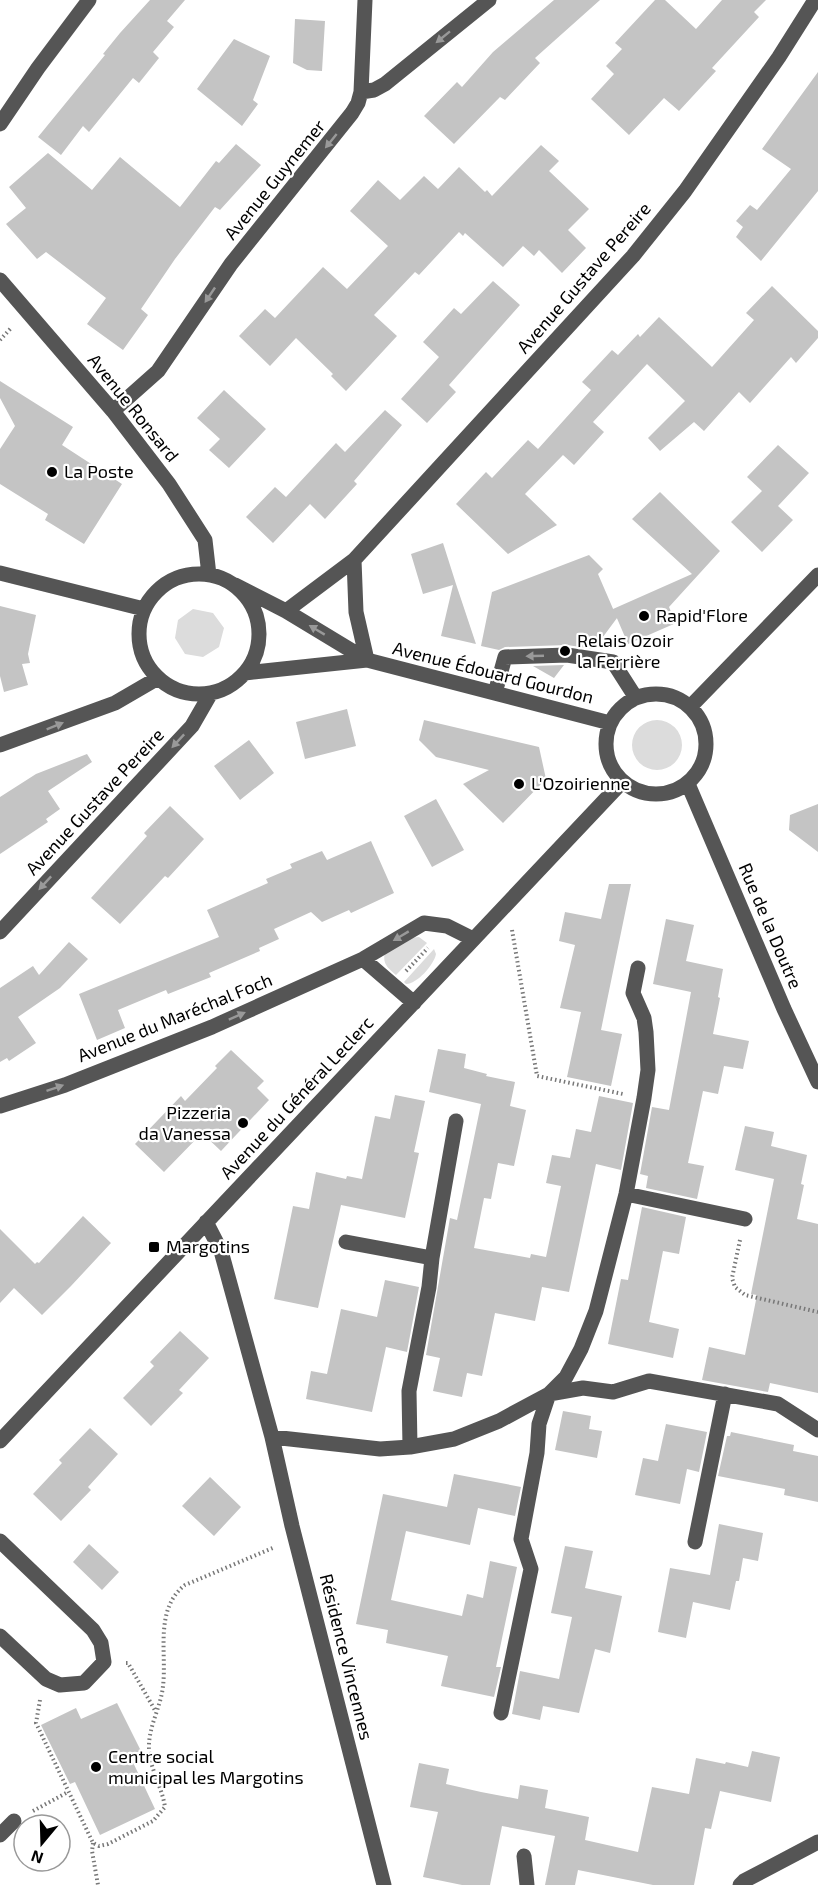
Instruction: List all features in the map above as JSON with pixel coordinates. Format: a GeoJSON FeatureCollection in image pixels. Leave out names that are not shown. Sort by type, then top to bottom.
{"type":"FeatureCollection","features":[{"type":"Feature","properties":{"kind":"street"},"geometry":{"type":"LineString","coordinates":[[0,124],[44,59],[89,0]]}},
{"type":"Feature","properties":{"kind":"street"},"geometry":{"type":"LineString","coordinates":[[365,0],[361,92],[374,90],[385,84],[489,0]]}},
{"type":"Feature","properties":{"kind":"street","name":"Avenue Gustave Pereire"},"geometry":{"type":"LineString","coordinates":[[286,611],[354,560],[633,256],[685,191],[779,57],[815,0]]}},
{"type":"Feature","properties":{"kind":"street","name":"Avenue Guynemer"},"geometry":{"type":"LineString","coordinates":[[113,411],[158,371],[231,264],[352,113],[361,92]]}},
{"type":"Feature","properties":{"kind":"street","name":"Avenue Ronsard"},"geometry":{"type":"LineString","coordinates":[[0,280],[113,411],[169,484],[206,540],[209,574]]}},
{"type":"Feature","properties":{"kind":"street"},"geometry":{"type":"LineString","coordinates":[[354,560],[356,612],[367,660]]}},
{"type":"Feature","properties":{"kind":"street"},"geometry":{"type":"LineString","coordinates":[[0,573],[144,609]]}},
{"type":"Feature","properties":{"kind":"street"},"geometry":{"type":"LineString","coordinates":[[189,574],[209,574],[234,585],[249,599],[257,617],[259,637],[255,656],[245,673],[230,686],[211,693],[192,694],[173,689],[158,678],[146,664],[139,646],[139,627],[144,609],[155,592],[171,580],[189,574]]}},
{"type":"Feature","properties":{"kind":"street"},"geometry":{"type":"LineString","coordinates":[[690,707],[818,575]]}},
{"type":"Feature","properties":{"kind":"street","name":"Avenue Édouard Gourdon"},"geometry":{"type":"LineString","coordinates":[[234,585],[286,611],[367,660],[610,723]]}},
{"type":"Feature","properties":{"kind":"street"},"geometry":{"type":"LineString","coordinates":[[495,693],[505,657],[567,655],[613,662],[636,698]]}},
{"type":"Feature","properties":{"kind":"street","name":"Avenue Édouard Gourdon"},"geometry":{"type":"LineString","coordinates":[[245,673],[367,660]]}},
{"type":"Feature","properties":{"kind":"street"},"geometry":{"type":"LineString","coordinates":[[0,745],[115,703],[158,678]]}},
{"type":"Feature","properties":{"kind":"street","name":"Avenue Gustave Pereire"},"geometry":{"type":"LineString","coordinates":[[0,932],[192,726],[211,693]]}},
{"type":"Feature","properties":{"kind":"street"},"geometry":{"type":"LineString","coordinates":[[650,694],[665,694],[679,699],[690,707],[700,718],[706,731],[707,746],[698,774],[688,784],[662,795],[634,790],[622,782],[608,761],[606,735],[617,712],[636,698],[650,694]]}},
{"type":"Feature","properties":{"kind":"street","name":"Avenue du Général Leclerc"},"geometry":{"type":"LineString","coordinates":[[0,1441],[622,782]]}},
{"type":"Feature","properties":{"kind":"street","name":"Rue de la Doutre"},"geometry":{"type":"LineString","coordinates":[[688,784],[784,1009],[818,1082]]}},
{"type":"Feature","properties":{"kind":"street","name":"Avenue du Maréchal Foch"},"geometry":{"type":"LineString","coordinates":[[0,1106],[65,1085],[212,1027],[363,959],[424,923],[447,926],[473,939]]}},
{"type":"Feature","properties":{"kind":"street"},"geometry":{"type":"LineString","coordinates":[[363,959],[414,1003]]}},
{"type":"Feature","properties":{"kind":"street"},"geometry":{"type":"LineString","coordinates":[[272,1437],[380,1449],[410,1448],[454,1439],[499,1421],[549,1394],[566,1377],[581,1349],[596,1311],[626,1194],[644,1098],[648,1070],[646,1032],[644,1018],[633,993],[638,968]]}},
{"type":"Feature","properties":{"kind":"street"},"geometry":{"type":"LineString","coordinates":[[410,1448],[409,1391],[429,1287],[456,1121]]}},
{"type":"Feature","properties":{"kind":"street"},"geometry":{"type":"LineString","coordinates":[[626,1194],[745,1219]]}},
{"type":"Feature","properties":{"kind":"street","name":"Résidence Vincennes"},"geometry":{"type":"LineString","coordinates":[[206,1222],[221,1251],[272,1437],[292,1526],[384,1885]]}},
{"type":"Feature","properties":{"kind":"street"},"geometry":{"type":"LineString","coordinates":[[346,1242],[432,1258]]}},
{"type":"Feature","properties":{"kind":"street"},"geometry":{"type":"LineString","coordinates":[[549,1394],[583,1388],[613,1392],[649,1381],[778,1404],[818,1431]]}},
{"type":"Feature","properties":{"kind":"street"},"geometry":{"type":"LineString","coordinates":[[501,1713],[531,1569],[521,1539],[537,1453],[539,1424],[549,1394]]}},
{"type":"Feature","properties":{"kind":"street"},"geometry":{"type":"LineString","coordinates":[[695,1542],[725,1394]]}},
{"type":"Feature","properties":{"kind":"street"},"geometry":{"type":"LineString","coordinates":[[0,1541],[93,1630],[101,1643],[104,1662],[84,1683],[60,1685],[46,1679],[0,1636]]}},
{"type":"Feature","properties":{"kind":"street"},"geometry":{"type":"LineString","coordinates":[[0,1835],[12,1823]]}},
{"type":"Feature","properties":{"kind":"street"},"geometry":{"type":"LineString","coordinates":[[740,1885],[818,1842]]}},
{"type":"Feature","properties":{"kind":"street"},"geometry":{"type":"LineString","coordinates":[[524,1856],[527,1885]]}},
{"type":"Feature","properties":{"kind":"path"},"geometry":{"type":"LineString","coordinates":[[507,904],[537,1076],[644,1098]]}},
{"type":"Feature","properties":{"kind":"path"},"geometry":{"type":"LineString","coordinates":[[400,978],[430,946]]}},
{"type":"Feature","properties":{"kind":"path"},"geometry":{"type":"LineString","coordinates":[[745,1219],[732,1278],[735,1287],[745,1295],[818,1312]]}},
{"type":"Feature","properties":{"kind":"path"},"geometry":{"type":"LineString","coordinates":[[93,1843],[99,1846],[108,1844],[144,1826],[160,1815],[165,1807],[149,1752],[149,1742],[164,1685],[166,1616],[171,1602],[185,1585],[296,1538]]}},
{"type":"Feature","properties":{"kind":"path"},"geometry":{"type":"LineString","coordinates":[[104,1662],[128,1663],[156,1712]]}},
{"type":"Feature","properties":{"kind":"path"},"geometry":{"type":"LineString","coordinates":[[46,1679],[36,1723],[93,1843],[92,1851],[98,1885]]}},
{"type":"Feature","properties":{"kind":"path"},"geometry":{"type":"LineString","coordinates":[[29,1813],[68,1792]]}},
{"type":"Feature","properties":{"kind":"shaded area"},"geometry":{"type":"Polygon","coordinates":[[[193,609],[213,613],[224,628],[219,647],[203,657],[185,654],[175,638],[178,620],[193,609]]]}},
{"type":"Feature","properties":{"kind":"shaded area"},"geometry":{"type":"Polygon","coordinates":[[[657,720],[666,722],[677,731],[682,745],[680,754],[671,765],[657,770],[648,768],[637,759],[632,745],[634,736],[643,725],[657,720]]]}},
{"type":"Feature","properties":{"kind":"shaded area"},"geometry":{"type":"Polygon","coordinates":[[[419,937],[427,943],[396,975],[385,963],[385,952],[409,938],[419,937]]]}},
{"type":"Feature","properties":{"kind":"shaded area"},"geometry":{"type":"Polygon","coordinates":[[[434,949],[435,958],[429,968],[415,981],[406,984],[404,982],[434,949]]]}},
{"type":"Feature","properties":{"kind":"building"},"geometry":{"type":"Polygon","coordinates":[[[150,0],[185,0],[167,21],[174,27],[153,52],[159,58],[139,83],[133,78],[89,132],[83,126],[61,155],[38,137],[105,55],[103,54],[120,33],[150,0]]]}},
{"type":"Feature","properties":{"kind":"building"},"geometry":{"type":"Polygon","coordinates":[[[554,0],[600,0],[535,58],[540,63],[505,100],[500,97],[454,144],[424,116],[457,82],[462,87],[493,52],[554,0]]]}},
{"type":"Feature","properties":{"kind":"building"},"geometry":{"type":"Polygon","coordinates":[[[655,0],[665,0],[696,29],[722,0],[766,0],[754,12],[759,17],[712,68],[716,71],[679,111],[664,98],[629,135],[591,99],[614,74],[606,66],[622,49],[615,43],[655,0]]]}},
{"type":"Feature","properties":{"kind":"building"},"geometry":{"type":"Polygon","coordinates":[[[295,19],[325,21],[322,71],[307,70],[293,63],[295,19]]]}},
{"type":"Feature","properties":{"kind":"building"},"geometry":{"type":"Polygon","coordinates":[[[234,39],[270,56],[253,100],[258,104],[242,126],[197,89],[234,39]]]}},
{"type":"Feature","properties":{"kind":"building"},"geometry":{"type":"Polygon","coordinates":[[[818,72],[818,191],[761,261],[736,237],[743,227],[736,221],[750,205],[757,210],[791,169],[762,149],[818,72]]]}},
{"type":"Feature","properties":{"kind":"building"},"geometry":{"type":"Polygon","coordinates":[[[236,144],[261,165],[220,210],[215,207],[175,259],[141,309],[148,315],[123,350],[87,324],[106,298],[46,252],[37,259],[6,224],[26,208],[9,187],[48,153],[92,190],[120,157],[180,207],[216,161],[219,163],[236,144]]]}},
{"type":"Feature","properties":{"kind":"building"},"geometry":{"type":"Polygon","coordinates":[[[541,145],[559,161],[549,171],[589,209],[568,230],[586,248],[562,273],[539,250],[534,256],[523,246],[503,267],[465,233],[463,236],[459,232],[419,275],[415,272],[374,315],[397,336],[346,391],[331,376],[333,374],[296,338],[270,366],[239,336],[265,309],[275,318],[323,267],[347,289],[388,246],[350,211],[378,180],[400,200],[424,176],[438,189],[459,167],[492,196],[541,145]]]}},
{"type":"Feature","properties":{"kind":"building"},"geometry":{"type":"Polygon","coordinates":[[[493,281],[520,305],[449,385],[456,392],[427,423],[401,399],[439,357],[423,342],[454,308],[461,314],[493,281]]]}},
{"type":"Feature","properties":{"kind":"building"},"geometry":{"type":"Polygon","coordinates":[[[772,286],[818,331],[818,338],[796,363],[791,357],[750,403],[739,392],[704,431],[694,422],[660,451],[648,438],[685,401],[647,364],[593,422],[604,432],[574,465],[563,455],[525,494],[557,525],[508,554],[456,504],[486,472],[492,478],[528,440],[538,449],[591,390],[582,382],[612,350],[618,355],[638,334],[640,337],[659,317],[712,367],[754,320],[746,313],[772,286]]]}},
{"type":"Feature","properties":{"kind":"building","name":"La Poste"},"geometry":{"type":"Polygon","coordinates":[[[0,381],[73,427],[62,445],[122,484],[84,544],[45,520],[48,514],[0,484],[0,449],[15,426],[0,398],[0,381]]]}},
{"type":"Feature","properties":{"kind":"building"},"geometry":{"type":"Polygon","coordinates":[[[224,390],[266,429],[229,468],[209,450],[220,439],[197,418],[224,390]]]}},
{"type":"Feature","properties":{"kind":"building"},"geometry":{"type":"Polygon","coordinates":[[[385,410],[402,425],[354,481],[357,484],[325,519],[310,504],[273,543],[246,517],[275,487],[286,497],[336,443],[345,452],[385,410]]]}},
{"type":"Feature","properties":{"kind":"building"},"geometry":{"type":"Polygon","coordinates":[[[778,445],[809,473],[778,506],[793,520],[762,552],[731,522],[762,491],[747,477],[778,445]]]}},
{"type":"Feature","properties":{"kind":"building"},"geometry":{"type":"Polygon","coordinates":[[[660,492],[720,551],[669,607],[676,623],[628,644],[613,609],[692,574],[632,519],[660,492]]]}},
{"type":"Feature","properties":{"kind":"building"},"geometry":{"type":"Polygon","coordinates":[[[443,543],[476,644],[441,636],[453,585],[423,594],[411,554],[443,543]]]}},
{"type":"Feature","properties":{"kind":"building"},"geometry":{"type":"Polygon","coordinates":[[[589,555],[603,569],[598,574],[617,618],[594,649],[567,645],[505,647],[499,650],[481,646],[492,592],[589,555]]]}},
{"type":"Feature","properties":{"kind":"building"},"geometry":{"type":"Polygon","coordinates":[[[0,606],[36,615],[28,654],[30,663],[22,664],[28,685],[4,692],[0,676],[0,606]]]}},
{"type":"Feature","properties":{"kind":"building"},"geometry":{"type":"Polygon","coordinates":[[[564,665],[554,678],[533,666],[564,665]]]}},
{"type":"Feature","properties":{"kind":"building"},"geometry":{"type":"Polygon","coordinates":[[[347,709],[356,746],[305,759],[296,722],[347,709]]]}},
{"type":"Feature","properties":{"kind":"building"},"geometry":{"type":"Polygon","coordinates":[[[424,720],[539,747],[546,779],[503,823],[463,784],[489,770],[436,757],[419,740],[424,720]]]}},
{"type":"Feature","properties":{"kind":"building"},"geometry":{"type":"Polygon","coordinates":[[[249,740],[274,773],[240,800],[214,766],[249,740]]]}},
{"type":"Feature","properties":{"kind":"building"},"geometry":{"type":"Polygon","coordinates":[[[87,754],[92,762],[48,791],[60,809],[46,819],[48,822],[0,854],[0,797],[36,774],[87,754]]]}},
{"type":"Feature","properties":{"kind":"building"},"geometry":{"type":"Polygon","coordinates":[[[436,799],[464,850],[432,867],[404,816],[436,799]]]}},
{"type":"Feature","properties":{"kind":"building"},"geometry":{"type":"Polygon","coordinates":[[[818,804],[818,852],[789,830],[790,815],[818,804]]]}},
{"type":"Feature","properties":{"kind":"building"},"geometry":{"type":"Polygon","coordinates":[[[170,806],[204,839],[168,878],[165,876],[120,924],[91,898],[147,836],[144,833],[170,806]]]}},
{"type":"Feature","properties":{"kind":"building"},"geometry":{"type":"Polygon","coordinates":[[[371,841],[394,893],[351,913],[349,910],[322,922],[311,912],[274,929],[279,939],[259,948],[260,951],[209,973],[211,977],[168,994],[166,990],[118,1010],[125,1028],[97,1040],[79,994],[219,937],[207,910],[268,883],[266,879],[292,868],[290,864],[322,851],[327,860],[371,841]]]}},
{"type":"Feature","properties":{"kind":"building"},"geometry":{"type":"Polygon","coordinates":[[[609,884],[631,884],[601,1030],[622,1034],[611,1086],[567,1077],[581,1012],[560,1008],[575,945],[559,941],[565,912],[601,919],[609,884]]]}},
{"type":"Feature","properties":{"kind":"building"},"geometry":{"type":"Polygon","coordinates":[[[666,919],[694,925],[686,961],[723,969],[713,1034],[749,1041],[743,1069],[724,1066],[718,1094],[703,1091],[688,1163],[704,1166],[697,1199],[646,1188],[648,1176],[640,1174],[652,1107],[669,1110],[691,992],[653,984],[666,919]]]}},
{"type":"Feature","properties":{"kind":"building"},"geometry":{"type":"Polygon","coordinates":[[[69,942],[88,959],[60,988],[18,1017],[36,1043],[9,1061],[7,1058],[0,1062],[0,988],[33,966],[39,975],[69,942]]]}},
{"type":"Feature","properties":{"kind":"building"},"geometry":{"type":"Polygon","coordinates":[[[438,1049],[466,1054],[464,1068],[487,1074],[486,1076],[515,1082],[510,1106],[526,1110],[514,1166],[498,1163],[491,1199],[484,1198],[474,1248],[530,1258],[531,1254],[546,1257],[561,1186],[546,1183],[552,1155],[570,1158],[576,1129],[591,1132],[599,1096],[633,1103],[621,1170],[596,1164],[569,1292],[542,1287],[535,1321],[495,1313],[482,1376],[467,1373],[462,1397],[433,1391],[440,1358],[426,1355],[450,1218],[457,1220],[481,1104],[429,1092],[438,1049]]]}},
{"type":"Feature","properties":{"kind":"building"},"geometry":{"type":"Polygon","coordinates":[[[231,1050],[264,1081],[257,1088],[269,1100],[221,1151],[202,1133],[164,1172],[135,1144],[181,1096],[185,1101],[231,1050]]]}},
{"type":"Feature","properties":{"kind":"building"},"geometry":{"type":"Polygon","coordinates":[[[395,1095],[425,1101],[414,1152],[419,1153],[405,1218],[341,1205],[318,1308],[274,1299],[293,1206],[309,1209],[316,1172],[346,1179],[347,1176],[362,1179],[375,1116],[390,1119],[395,1095]]]}},
{"type":"Feature","properties":{"kind":"building"},"geometry":{"type":"Polygon","coordinates":[[[745,1126],[774,1132],[771,1146],[807,1155],[797,1219],[818,1224],[818,1393],[770,1383],[768,1392],[702,1380],[709,1347],[745,1355],[757,1295],[751,1294],[774,1179],[735,1170],[745,1126]]]}},
{"type":"Feature","properties":{"kind":"building"},"geometry":{"type":"Polygon","coordinates":[[[642,1207],[686,1217],[679,1254],[663,1251],[649,1322],[679,1329],[673,1358],[608,1344],[621,1279],[628,1280],[642,1207]]]}},
{"type":"Feature","properties":{"kind":"building"},"geometry":{"type":"Polygon","coordinates":[[[83,1216],[111,1243],[71,1286],[42,1315],[14,1288],[0,1303],[0,1229],[35,1264],[39,1263],[83,1216]]]}},
{"type":"Feature","properties":{"kind":"building"},"geometry":{"type":"Polygon","coordinates":[[[385,1280],[419,1287],[407,1352],[386,1347],[372,1412],[306,1399],[311,1371],[327,1374],[341,1309],[377,1317],[385,1280]]]}},
{"type":"Feature","properties":{"kind":"building"},"geometry":{"type":"Polygon","coordinates":[[[180,1331],[209,1358],[179,1390],[183,1393],[151,1426],[123,1398],[154,1366],[150,1362],[180,1331]]]}},
{"type":"Feature","properties":{"kind":"building"},"geometry":{"type":"Polygon","coordinates":[[[563,1411],[591,1416],[589,1429],[602,1431],[597,1458],[555,1450],[563,1411]]]}},
{"type":"Feature","properties":{"kind":"building"},"geometry":{"type":"Polygon","coordinates":[[[666,1424],[707,1432],[699,1472],[687,1469],[680,1504],[635,1495],[643,1458],[658,1461],[666,1424]]]}},
{"type":"Feature","properties":{"kind":"building"},"geometry":{"type":"Polygon","coordinates":[[[90,1428],[118,1454],[88,1487],[91,1490],[61,1521],[33,1494],[62,1463],[59,1460],[90,1428]]]}},
{"type":"Feature","properties":{"kind":"building"},"geometry":{"type":"Polygon","coordinates":[[[731,1432],[794,1445],[793,1451],[818,1456],[818,1502],[784,1495],[785,1489],[718,1476],[727,1436],[730,1436],[731,1432]]]}},
{"type":"Feature","properties":{"kind":"building"},"geometry":{"type":"Polygon","coordinates":[[[454,1474],[521,1487],[515,1516],[478,1508],[470,1545],[406,1531],[391,1600],[462,1616],[467,1594],[483,1598],[490,1561],[517,1567],[496,1667],[501,1667],[494,1697],[441,1686],[448,1656],[386,1643],[388,1630],[356,1624],[383,1494],[447,1507],[454,1474]]]}},
{"type":"Feature","properties":{"kind":"building"},"geometry":{"type":"Polygon","coordinates":[[[210,1477],[241,1507],[214,1536],[182,1506],[210,1477]]]}},
{"type":"Feature","properties":{"kind":"building"},"geometry":{"type":"Polygon","coordinates":[[[719,1524],[763,1533],[758,1561],[743,1558],[730,1610],[693,1602],[686,1638],[658,1632],[670,1568],[710,1575],[719,1524]]]}},
{"type":"Feature","properties":{"kind":"building"},"geometry":{"type":"Polygon","coordinates":[[[89,1544],[119,1572],[102,1590],[73,1562],[89,1544]]]}},
{"type":"Feature","properties":{"kind":"building"},"geometry":{"type":"Polygon","coordinates":[[[565,1546],[593,1551],[585,1588],[622,1596],[610,1653],[595,1649],[579,1713],[543,1706],[540,1720],[512,1714],[520,1671],[559,1679],[572,1617],[551,1613],[565,1546]]]}},
{"type":"Feature","properties":{"kind":"building","name":"Centre social municipal les Margotins"},"geometry":{"type":"Polygon","coordinates":[[[117,1703],[141,1751],[130,1756],[155,1809],[100,1835],[75,1782],[70,1784],[41,1725],[76,1708],[81,1719],[117,1703]]]}},
{"type":"Feature","properties":{"kind":"building"},"geometry":{"type":"Polygon","coordinates":[[[752,1751],[780,1757],[771,1802],[720,1791],[711,1829],[705,1828],[694,1885],[653,1885],[578,1870],[575,1885],[545,1885],[555,1836],[502,1826],[490,1885],[462,1885],[423,1877],[438,1812],[410,1807],[419,1763],[449,1769],[446,1784],[481,1792],[518,1799],[520,1785],[548,1790],[545,1808],[589,1817],[585,1840],[638,1852],[652,1787],[689,1794],[696,1758],[748,1767],[752,1751]]]}},
{"type":"Feature","properties":{"kind":"place","name":"La Poste"},"geometry":{"type":"Point","coordinates":[52,472]}},
{"type":"Feature","properties":{"kind":"place","name":"Rapid'Flore"},"geometry":{"type":"Point","coordinates":[644,616]}},
{"type":"Feature","properties":{"kind":"place","name":"Relais Ozoir la Ferrière"},"geometry":{"type":"Point","coordinates":[565,651]}},
{"type":"Feature","properties":{"kind":"place","name":"L'Ozoirienne"},"geometry":{"type":"Point","coordinates":[519,784]}},
{"type":"Feature","properties":{"kind":"place","name":"Pizzeria da Vanessa"},"geometry":{"type":"Point","coordinates":[243,1123]}},
{"type":"Feature","properties":{"kind":"place","name":"Margotins"},"geometry":{"type":"Point","coordinates":[154,1247]}},
{"type":"Feature","properties":{"kind":"place","name":"Centre social municipal les Margotins"},"geometry":{"type":"Point","coordinates":[96,1767]}}]}
